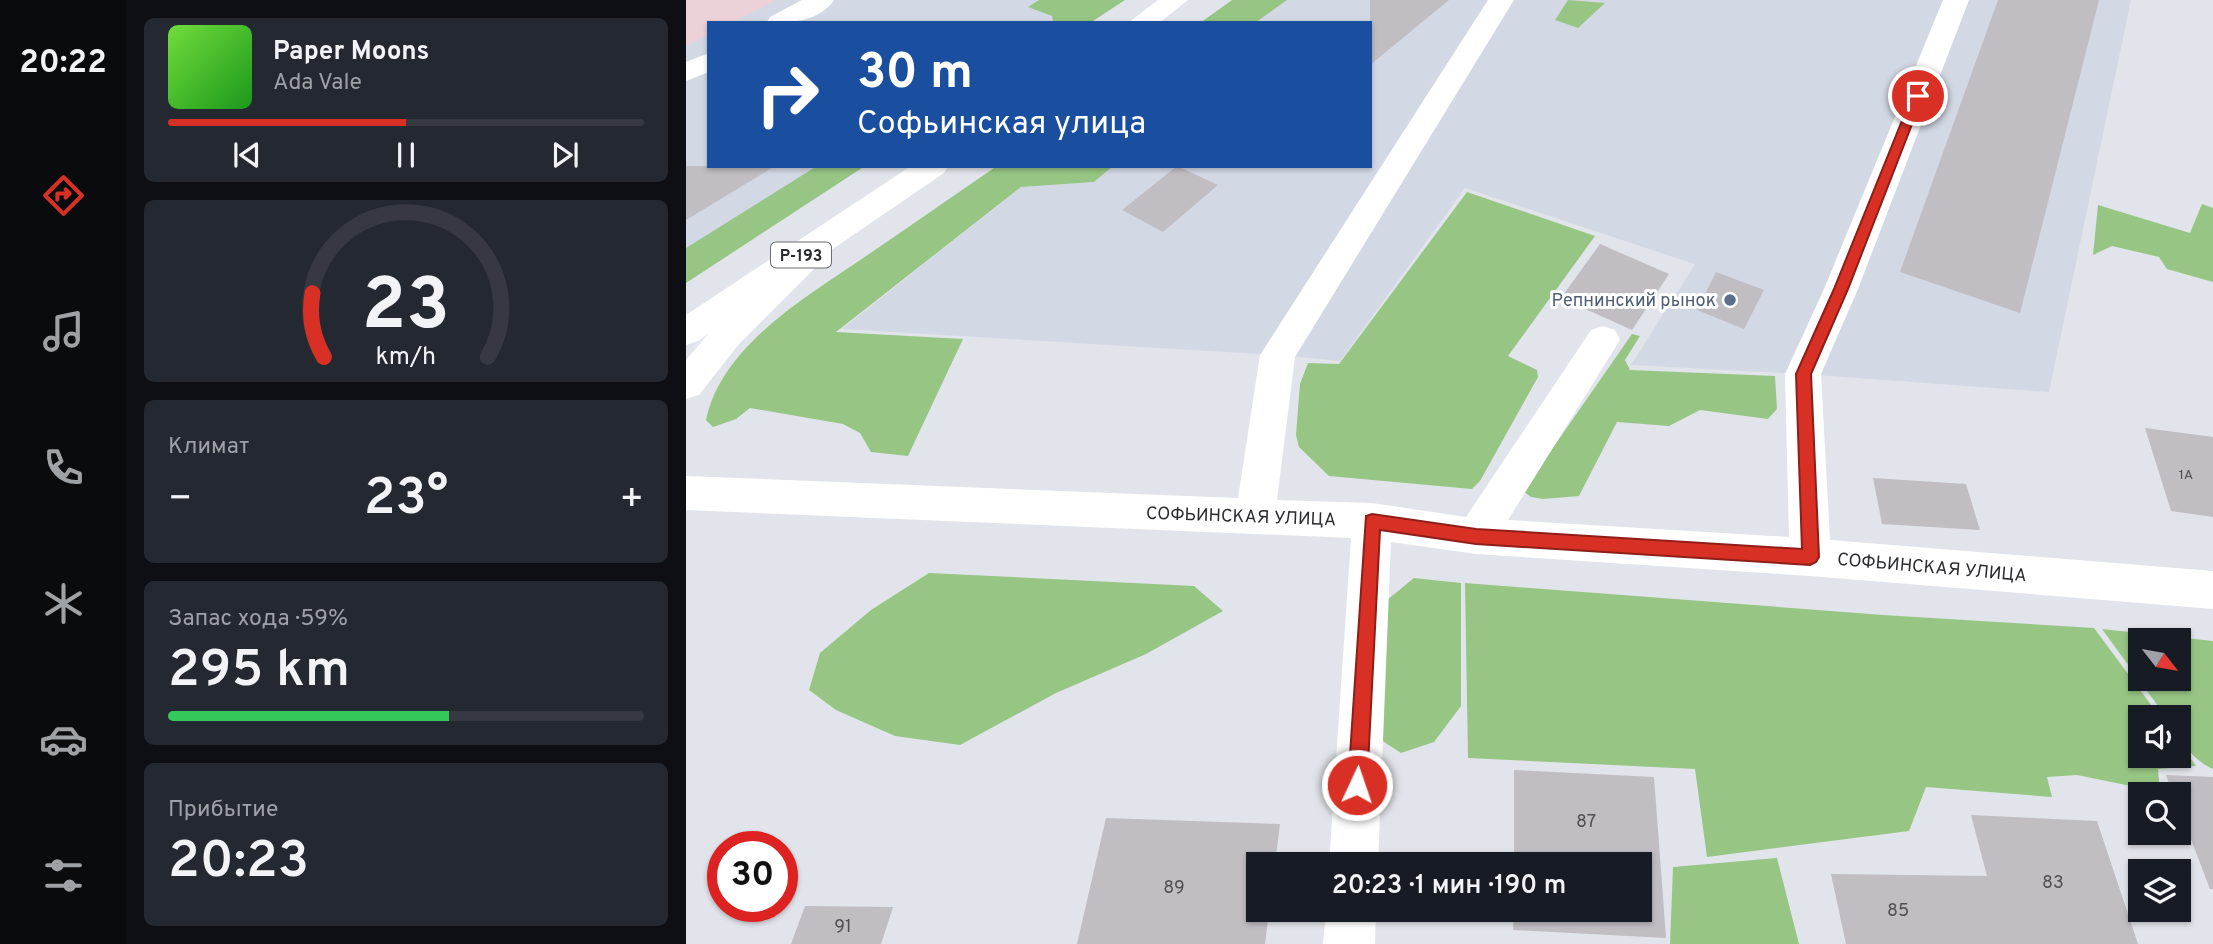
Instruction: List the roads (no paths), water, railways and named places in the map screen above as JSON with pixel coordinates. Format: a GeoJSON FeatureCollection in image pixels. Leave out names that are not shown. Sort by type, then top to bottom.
{"type":"FeatureCollection","features":[{"type":"Feature","properties":{"kind":"main road"},"geometry":{"type":"LineString","coordinates":[[783,21],[821,0]]}},
{"type":"Feature","properties":{"kind":"main road"},"geometry":{"type":"LineString","coordinates":[[1143,21],[1175,0]]}},
{"type":"Feature","properties":{"kind":"main road"},"geometry":{"type":"LineString","coordinates":[[1255,515],[1278,355],[1501,0]]}},
{"type":"Feature","properties":{"kind":"main road"},"geometry":{"type":"LineString","coordinates":[[1810,557],[1803,374],[1841,289],[1956,0]]}},
{"type":"Feature","properties":{"kind":"main road"},"geometry":{"type":"LineString","coordinates":[[686,73],[707,62]]}},
{"type":"Feature","properties":{"kind":"main road","name":"Р-193"},"geometry":{"type":"LineString","coordinates":[[686,332],[930,168]]}},
{"type":"Feature","properties":{"kind":"main road"},"geometry":{"type":"LineString","coordinates":[[686,385],[721,341],[830,235]]}},
{"type":"Feature","properties":{"kind":"main road"},"geometry":{"type":"LineString","coordinates":[[1476,536],[1603,340]]}},
{"type":"Feature","properties":{"kind":"main road"},"geometry":{"type":"LineString","coordinates":[[686,466],[711,481],[726,486],[803,499]]}},
{"type":"Feature","properties":{"kind":"main road","name":"СОФЬИНСКАЯ УЛИЦА"},"geometry":{"type":"LineString","coordinates":[[686,493],[1372,521],[1476,536],[1810,557],[2213,590]]}},
{"type":"Feature","properties":{"kind":"main road"},"geometry":{"type":"LineString","coordinates":[[1354,852],[1372,521]]}},
{"type":"Feature","properties":{"kind":"main road"},"geometry":{"type":"LineString","coordinates":[[1349,944],[1350,922]]}},
{"type":"Feature","properties":{"kind":"place","name":"Репнинский рынок"},"geometry":{"type":"Point","coordinates":[1730,300]}}]}
